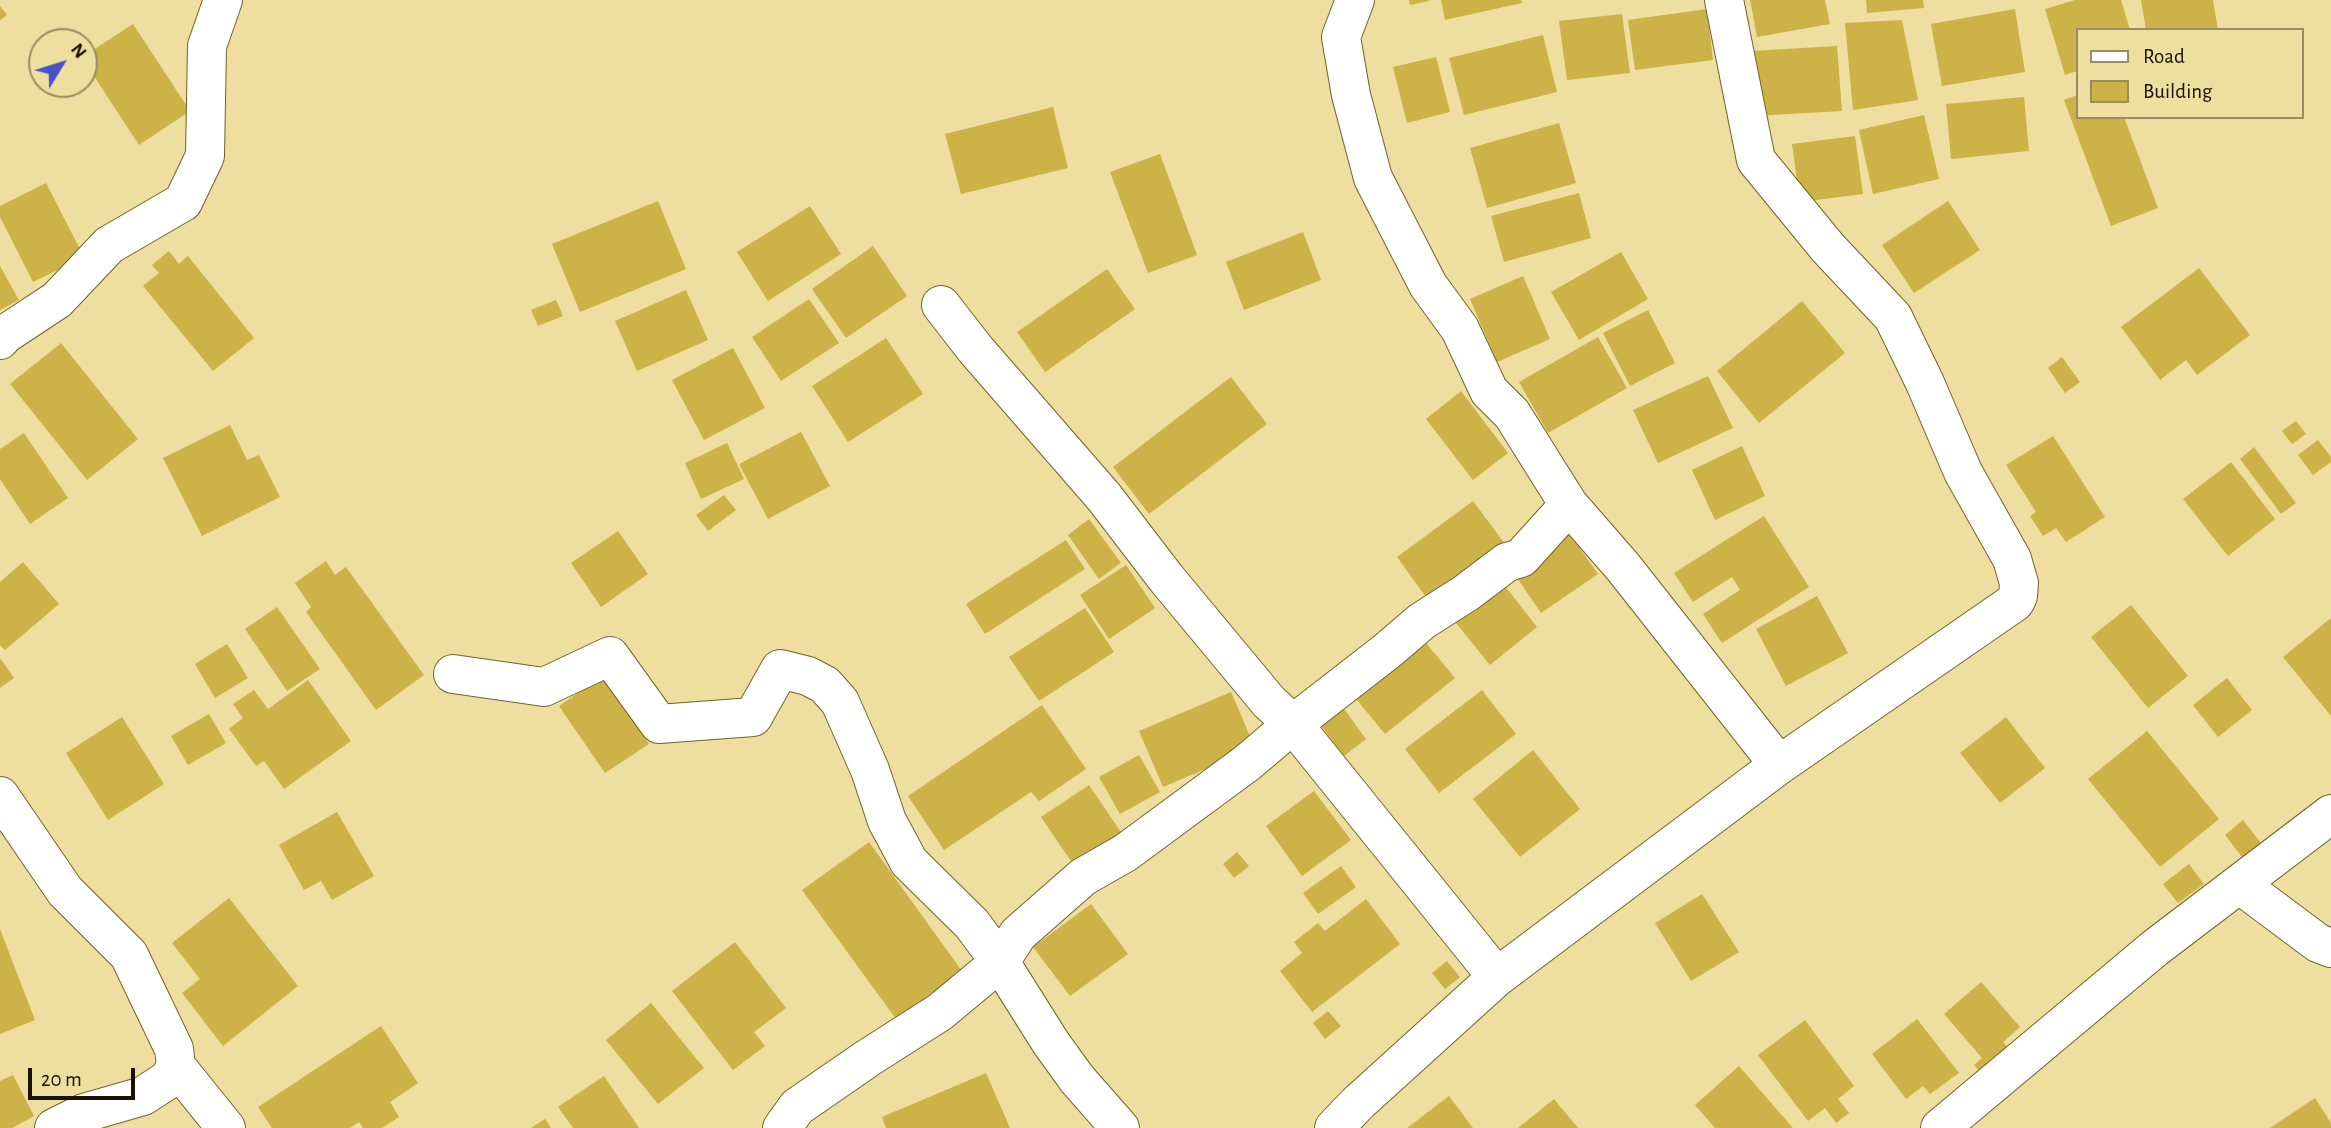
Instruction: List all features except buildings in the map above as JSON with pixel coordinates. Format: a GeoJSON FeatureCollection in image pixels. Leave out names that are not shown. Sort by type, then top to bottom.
{"type":"FeatureCollection","features":[{"type":"Feature","properties":{"kind":"street"},"geometry":{"type":"LineString","coordinates":[[0,340],[57,300],[109,245],[183,202],[205,156],[207,46],[223,0]]}},
{"type":"Feature","properties":{"kind":"street"},"geometry":{"type":"LineString","coordinates":[[1355,0],[1341,37],[1351,95],[1373,178],[1428,285],[1460,329],[1489,391],[1512,414],[1569,505],[1623,566],[1779,765]]}},
{"type":"Feature","properties":{"kind":"street"},"geometry":{"type":"LineString","coordinates":[[1334,1128],[1497,976],[1779,765],[2015,602],[2019,583],[2012,559],[1963,472],[1893,317],[1828,248],[1756,160],[1724,0]]}},
{"type":"Feature","properties":{"kind":"street"},"geometry":{"type":"LineString","coordinates":[[941,305],[1003,382],[1104,497],[1166,578],[1269,702],[1293,724],[1497,976]]}},
{"type":"Feature","properties":{"kind":"street"},"geometry":{"type":"LineString","coordinates":[[782,1128],[797,1107],[940,1012],[1000,962],[1018,934],[1083,877],[1125,853],[1247,763],[1422,621],[1507,562],[1521,558],[1569,505]]}},
{"type":"Feature","properties":{"kind":"street"},"geometry":{"type":"LineString","coordinates":[[453,674],[544,687],[610,656],[659,724],[753,717],[780,669],[808,676],[825,685],[840,702],[870,770],[887,821],[909,862],[972,924],[1071,1070],[1120,1128]]}},
{"type":"Feature","properties":{"kind":"street"},"geometry":{"type":"LineString","coordinates":[[0,796],[65,891],[129,955],[174,1049],[176,1066],[226,1128]]}},
{"type":"Feature","properties":{"kind":"street"},"geometry":{"type":"LineString","coordinates":[[1940,1128],[2155,948],[2331,814]]}},
{"type":"Feature","properties":{"kind":"street"},"geometry":{"type":"LineString","coordinates":[[2239,884],[2318,943],[2331,948]]}},
{"type":"Feature","properties":{"kind":"street"},"geometry":{"type":"LineString","coordinates":[[54,1128],[84,1113],[143,1096],[169,1079],[176,1066]]}}]}
